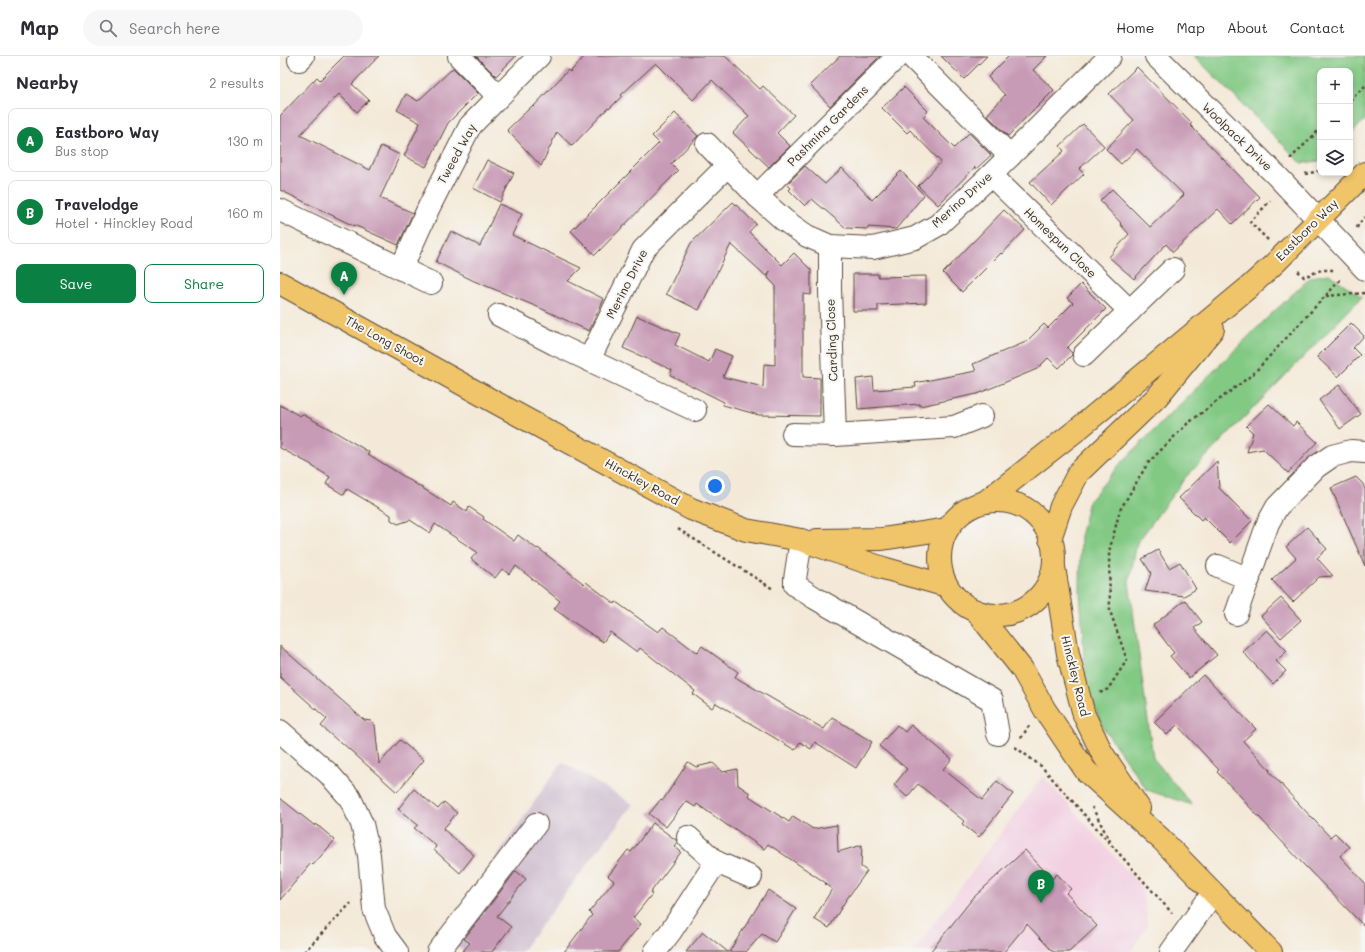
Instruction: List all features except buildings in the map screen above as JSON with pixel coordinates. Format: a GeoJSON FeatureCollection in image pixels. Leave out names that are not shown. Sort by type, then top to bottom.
{"type":"FeatureCollection","features":[{"type":"Feature","properties":{"kind":"main road","name":"Eastboro Way"},"geometry":{"type":"LineString","coordinates":[[1249,287],[1365,173]]}},
{"type":"Feature","properties":{"kind":"main road","name":"The Long Shoot"},"geometry":{"type":"LineString","coordinates":[[280,283],[491,400]]}},
{"type":"Feature","properties":{"kind":"main road"},"geometry":{"type":"LineString","coordinates":[[985,502],[1078,429],[1249,287]]}},
{"type":"Feature","properties":{"kind":"main road"},"geometry":{"type":"LineString","coordinates":[[1050,539],[1061,506],[1079,472],[1157,397],[1249,287]]}},
{"type":"Feature","properties":{"kind":"main road","name":"Hinckley Road"},"geometry":{"type":"LineString","coordinates":[[491,400],[691,509],[746,530],[801,540],[883,568],[947,586]]}},
{"type":"Feature","properties":{"kind":"main road"},"geometry":{"type":"LineString","coordinates":[[997,501],[1011,503],[1021,506],[1031,512],[1045,528],[1053,550],[1054,564],[1048,582],[1042,593],[1028,606],[1015,612],[996,615],[985,614],[966,606],[955,597],[947,586],[940,569],[939,557],[947,529],[960,514],[972,506],[985,502],[997,501]]}},
{"type":"Feature","properties":{"kind":"main road","name":"Hinckley Road"},"geometry":{"type":"LineString","coordinates":[[801,540],[882,539],[947,529]]}},
{"type":"Feature","properties":{"kind":"main road","name":"Hinckley Road"},"geometry":{"type":"LineString","coordinates":[[1054,564],[1068,654],[1084,715],[1102,753],[1161,838]]}},
{"type":"Feature","properties":{"kind":"main road","name":"Hinckley Road"},"geometry":{"type":"LineString","coordinates":[[976,611],[1022,669],[1045,710],[1086,771],[1161,838],[1271,952]]}},
{"type":"Feature","properties":{"kind":"street"},"geometry":{"type":"LineString","coordinates":[[459,56],[498,96]]}},
{"type":"Feature","properties":{"kind":"street","name":"Tweed Way"},"geometry":{"type":"LineString","coordinates":[[400,269],[429,206],[470,126],[539,56]]}},
{"type":"Feature","properties":{"kind":"street","name":"Pashmina Gardens"},"geometry":{"type":"LineString","coordinates":[[758,196],[898,56]]}},
{"type":"Feature","properties":{"kind":"street"},"geometry":{"type":"LineString","coordinates":[[911,56],[1010,156]]}},
{"type":"Feature","properties":{"kind":"street","name":"Merino Drive"},"geometry":{"type":"LineString","coordinates":[[707,144],[784,220],[807,236],[830,246],[873,248],[914,238],[938,225],[991,175],[1110,56]]}},
{"type":"Feature","properties":{"kind":"street","name":"Woolpack Drive"},"geometry":{"type":"LineString","coordinates":[[1156,56],[1277,176],[1361,264]]}},
{"type":"Feature","properties":{"kind":"street","name":"Merino Drive"},"geometry":{"type":"LineString","coordinates":[[590,360],[643,250],[728,165]]}},
{"type":"Feature","properties":{"kind":"street","name":"Homespun Close"},"geometry":{"type":"LineString","coordinates":[[991,175],[1130,311]]}},
{"type":"Feature","properties":{"kind":"street"},"geometry":{"type":"LineString","coordinates":[[280,210],[431,283]]}},
{"type":"Feature","properties":{"kind":"street","name":"Carding Close"},"geometry":{"type":"LineString","coordinates":[[830,246],[835,435]]}},
{"type":"Feature","properties":{"kind":"street"},"geometry":{"type":"LineString","coordinates":[[1084,355],[1173,269]]}},
{"type":"Feature","properties":{"kind":"street"},"geometry":{"type":"LineString","coordinates":[[499,315],[556,344],[696,410]]}},
{"type":"Feature","properties":{"kind":"street"},"geometry":{"type":"LineString","coordinates":[[793,434],[835,435],[954,426],[982,416]]}},
{"type":"Feature","properties":{"kind":"street"},"geometry":{"type":"LineString","coordinates":[[1236,614],[1268,523],[1277,507],[1316,467],[1332,456],[1351,451],[1365,452]]}},
{"type":"Feature","properties":{"kind":"street"},"geometry":{"type":"LineString","coordinates":[[801,540],[794,579],[796,585],[822,602],[992,700],[998,734]]}},
{"type":"Feature","properties":{"kind":"street"},"geometry":{"type":"LineString","coordinates":[[1218,566],[1249,579]]}},
{"type":"Feature","properties":{"kind":"street"},"geometry":{"type":"LineString","coordinates":[[280,731],[329,774],[350,798],[362,824],[369,855],[374,910],[385,936],[397,952]]}},
{"type":"Feature","properties":{"kind":"street"},"geometry":{"type":"LineString","coordinates":[[438,952],[536,824]]}},
{"type":"Feature","properties":{"kind":"street"},"geometry":{"type":"LineString","coordinates":[[688,838],[716,862],[751,877]]}},
{"type":"Feature","properties":{"kind":"street"},"geometry":{"type":"LineString","coordinates":[[655,952],[716,862]]}},
{"type":"Feature","properties":{"kind":"street"},"geometry":{"type":"LineString","coordinates":[[1171,952],[1214,893]]}},
{"type":"Feature","properties":{"kind":"path"},"geometry":{"type":"LineString","coordinates":[[1353,97],[1365,86]]}},
{"type":"Feature","properties":{"kind":"path"},"geometry":{"type":"LineString","coordinates":[[1304,174],[1317,171]]}},
{"type":"Feature","properties":{"kind":"path"},"geometry":{"type":"LineString","coordinates":[[1081,704],[1108,689],[1126,660],[1110,610],[1109,552],[1120,510],[1148,463],[1187,424],[1253,374],[1326,296],[1361,264]]}},
{"type":"Feature","properties":{"kind":"path"},"geometry":{"type":"LineString","coordinates":[[1326,296],[1365,293]]}},
{"type":"Feature","properties":{"kind":"path"},"geometry":{"type":"LineString","coordinates":[[676,528],[777,591]]}},
{"type":"Feature","properties":{"kind":"path"},"geometry":{"type":"LineString","coordinates":[[998,734],[1040,766],[1187,930]]}},
{"type":"Feature","properties":{"kind":"path"},"geometry":{"type":"LineString","coordinates":[[304,952],[371,882]]}},
{"type":"Feature","properties":{"kind":"shaded area"},"geometry":{"type":"Polygon","coordinates":[[[562,762],[633,804],[521,952],[465,952],[442,935],[562,762]]]}},
{"type":"Feature","properties":{"kind":"shaded area"},"geometry":{"type":"Polygon","coordinates":[[[1043,776],[1141,886],[1146,908],[1147,927],[1130,952],[913,952],[1043,776]]]}},
{"type":"Feature","properties":{"kind":"green space"},"geometry":{"type":"Polygon","coordinates":[[[1194,56],[1365,56],[1365,120],[1353,132],[1353,68],[1317,68],[1317,161],[1301,163],[1194,56]]]}},
{"type":"Feature","properties":{"kind":"green space"},"geometry":{"type":"Polygon","coordinates":[[[1329,274],[1362,297],[1185,478],[1137,543],[1129,582],[1153,758],[1192,805],[1147,790],[1102,726],[1086,685],[1080,592],[1081,533],[1089,501],[1119,465],[1265,320],[1311,277],[1329,274]]]}},
{"type":"Feature","properties":{"kind":"place","name":"Eastboro Way"},"geometry":{"type":"Point","coordinates":[344,295]}},
{"type":"Feature","properties":{"kind":"place","name":"Travelodge"},"geometry":{"type":"Point","coordinates":[1041,903]}}]}
